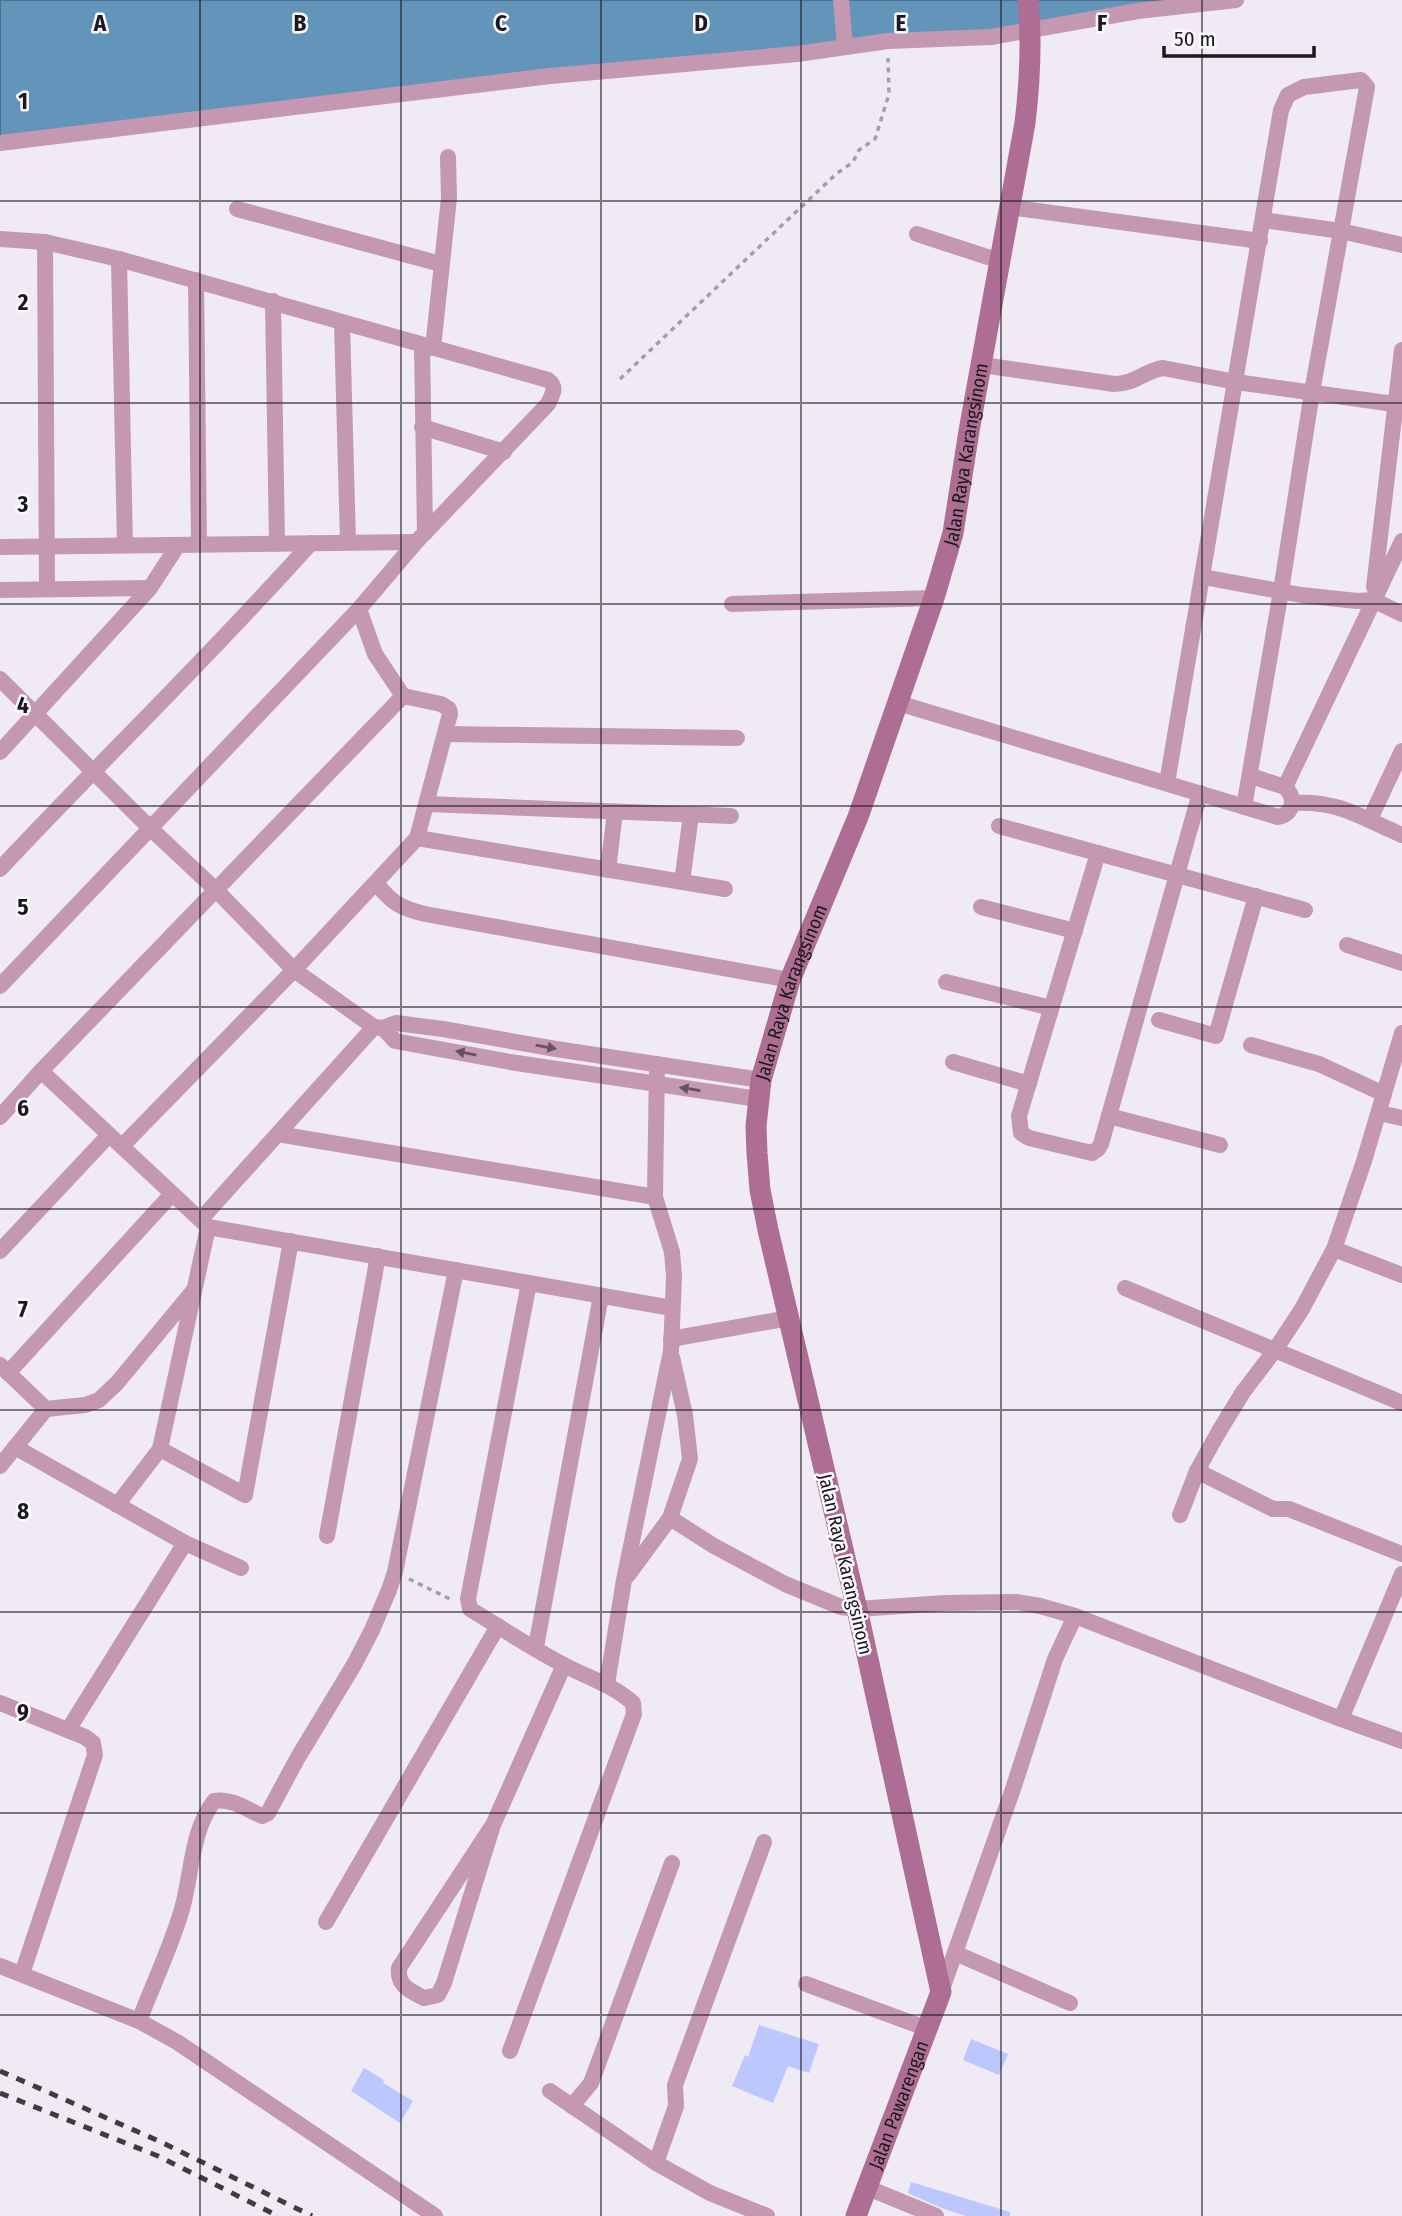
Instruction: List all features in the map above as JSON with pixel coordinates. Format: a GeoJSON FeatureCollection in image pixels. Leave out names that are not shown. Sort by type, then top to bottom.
{"type":"FeatureCollection","features":[{"type":"Feature","properties":{"kind":"street"},"geometry":{"type":"LineString","coordinates":[[841,0],[844,40]]}},
{"type":"Feature","properties":{"kind":"street"},"geometry":{"type":"LineString","coordinates":[[0,143],[550,76],[797,54],[844,40],[991,37],[1030,17],[1138,11],[1236,0]]}},
{"type":"Feature","properties":{"kind":"street","name":"Jalan Raya Karangsinom"},"geometry":{"type":"LineString","coordinates":[[941,1992],[857,1609],[760,1190],[757,1153],[759,1089],[790,979],[858,817],[934,598],[953,533],[1025,122],[1030,80],[1030,17]]}},
{"type":"Feature","properties":{"kind":"street"},"geometry":{"type":"LineString","coordinates":[[1167,783],[1281,110],[1288,95],[1304,87],[1361,80],[1367,87],[1312,393],[1244,807]]}},
{"type":"Feature","properties":{"kind":"street"},"geometry":{"type":"LineString","coordinates":[[420,538],[427,346],[441,264],[449,192],[448,157]]}},
{"type":"Feature","properties":{"kind":"street"},"geometry":{"type":"LineString","coordinates":[[1009,208],[1260,241]]}},
{"type":"Feature","properties":{"kind":"street"},"geometry":{"type":"LineString","coordinates":[[237,209],[441,264]]}},
{"type":"Feature","properties":{"kind":"street"},"geometry":{"type":"LineString","coordinates":[[1263,220],[1340,230],[1402,245]]}},
{"type":"Feature","properties":{"kind":"street"},"geometry":{"type":"LineString","coordinates":[[917,234],[1000,261]]}},
{"type":"Feature","properties":{"kind":"street"},"geometry":{"type":"LineString","coordinates":[[0,239],[46,242],[196,280],[551,383],[554,391],[548,404],[420,538],[359,609],[0,986]]}},
{"type":"Feature","properties":{"kind":"street"},"geometry":{"type":"LineString","coordinates":[[46,242],[47,589]]}},
{"type":"Feature","properties":{"kind":"street"},"geometry":{"type":"LineString","coordinates":[[119,259],[125,545]]}},
{"type":"Feature","properties":{"kind":"street"},"geometry":{"type":"LineString","coordinates":[[196,280],[200,544]]}},
{"type":"Feature","properties":{"kind":"street"},"geometry":{"type":"LineString","coordinates":[[273,302],[277,544]]}},
{"type":"Feature","properties":{"kind":"street"},"geometry":{"type":"LineString","coordinates":[[342,323],[348,542]]}},
{"type":"Feature","properties":{"kind":"street"},"geometry":{"type":"LineString","coordinates":[[1373,600],[1402,350]]}},
{"type":"Feature","properties":{"kind":"street"},"geometry":{"type":"LineString","coordinates":[[982,365],[1114,384],[1125,384],[1163,368],[1236,382],[1394,404]]}},
{"type":"Feature","properties":{"kind":"street"},"geometry":{"type":"LineString","coordinates":[[422,427],[504,452]]}},
{"type":"Feature","properties":{"kind":"street"},"geometry":{"type":"LineString","coordinates":[[0,547],[277,544],[420,538]]}},
{"type":"Feature","properties":{"kind":"street"},"geometry":{"type":"LineString","coordinates":[[1285,787],[1402,541]]}},
{"type":"Feature","properties":{"kind":"street"},"geometry":{"type":"LineString","coordinates":[[0,869],[92,771],[204,659],[311,543]]}},
{"type":"Feature","properties":{"kind":"street"},"geometry":{"type":"LineString","coordinates":[[0,752],[150,589],[178,545]]}},
{"type":"Feature","properties":{"kind":"street"},"geometry":{"type":"LineString","coordinates":[[1203,578],[1281,592],[1357,601],[1373,600],[1402,614]]}},
{"type":"Feature","properties":{"kind":"street"},"geometry":{"type":"LineString","coordinates":[[0,590],[150,589]]}},
{"type":"Feature","properties":{"kind":"street"},"geometry":{"type":"LineString","coordinates":[[732,604],[934,598]]}},
{"type":"Feature","properties":{"kind":"street"},"geometry":{"type":"LineString","coordinates":[[122,1146],[294,970],[417,838],[450,714],[449,709],[441,704],[403,696],[375,654],[359,609]]}},
{"type":"Feature","properties":{"kind":"street"},"geometry":{"type":"LineString","coordinates":[[0,678],[294,970],[395,1041],[656,1084],[759,1089]]}},
{"type":"Feature","properties":{"kind":"street"},"geometry":{"type":"LineString","coordinates":[[0,1117],[41,1071],[403,696]]}},
{"type":"Feature","properties":{"kind":"street"},"geometry":{"type":"LineString","coordinates":[[898,703],[1278,817],[1290,812],[1293,803],[1285,787],[1251,776]]}},
{"type":"Feature","properties":{"kind":"street"},"geometry":{"type":"LineString","coordinates":[[445,734],[737,738]]}},
{"type":"Feature","properties":{"kind":"street"},"geometry":{"type":"LineString","coordinates":[[1370,819],[1402,751]]}},
{"type":"Feature","properties":{"kind":"street"},"geometry":{"type":"LineString","coordinates":[[1098,853],[1019,1125],[1021,1133],[1029,1138],[1092,1153],[1101,1144],[1200,793]]}},
{"type":"Feature","properties":{"kind":"street"},"geometry":{"type":"LineString","coordinates":[[1293,803],[1333,805],[1402,835]]}},
{"type":"Feature","properties":{"kind":"street"},"geometry":{"type":"LineString","coordinates":[[427,804],[731,816]]}},
{"type":"Feature","properties":{"kind":"street"},"geometry":{"type":"LineString","coordinates":[[608,870],[615,812]]}},
{"type":"Feature","properties":{"kind":"street"},"geometry":{"type":"LineString","coordinates":[[682,882],[691,815]]}},
{"type":"Feature","properties":{"kind":"street"},"geometry":{"type":"LineString","coordinates":[[999,826],[1305,910]]}},
{"type":"Feature","properties":{"kind":"street"},"geometry":{"type":"LineString","coordinates":[[417,838],[726,889]]}},
{"type":"Feature","properties":{"kind":"street"},"geometry":{"type":"LineString","coordinates":[[376,883],[388,898],[402,908],[425,914],[790,979]]}},
{"type":"Feature","properties":{"kind":"street"},"geometry":{"type":"LineString","coordinates":[[1158,1020],[1216,1036],[1256,896]]}},
{"type":"Feature","properties":{"kind":"street"},"geometry":{"type":"LineString","coordinates":[[981,907],[1074,931]]}},
{"type":"Feature","properties":{"kind":"street"},"geometry":{"type":"LineString","coordinates":[[1347,945],[1402,963]]}},
{"type":"Feature","properties":{"kind":"street"},"geometry":{"type":"LineString","coordinates":[[946,982],[1051,1008]]}},
{"type":"Feature","properties":{"kind":"street"},"geometry":{"type":"LineString","coordinates":[[117,1505],[160,1450],[195,1289],[205,1223],[278,1134],[378,1027],[396,1023],[657,1064],[759,1089]]}},
{"type":"Feature","properties":{"kind":"street"},"geometry":{"type":"LineString","coordinates":[[1180,1515],[1197,1471],[1243,1392],[1302,1309],[1334,1250],[1350,1207],[1402,1033]]}},
{"type":"Feature","properties":{"kind":"street"},"geometry":{"type":"LineString","coordinates":[[1251,1045],[1319,1064],[1384,1094]]}},
{"type":"Feature","properties":{"kind":"street"},"geometry":{"type":"LineString","coordinates":[[953,1062],[1029,1084]]}},
{"type":"Feature","properties":{"kind":"street"},"geometry":{"type":"LineString","coordinates":[[607,1684],[624,1580],[671,1345],[672,1252],[654,1197],[657,1064]]}},
{"type":"Feature","properties":{"kind":"street"},"geometry":{"type":"LineString","coordinates":[[41,1071],[205,1223],[291,1241],[672,1308]]}},
{"type":"Feature","properties":{"kind":"street"},"geometry":{"type":"LineString","coordinates":[[1379,1113],[1402,1118]]}},
{"type":"Feature","properties":{"kind":"street"},"geometry":{"type":"LineString","coordinates":[[1109,1116],[1220,1145]]}},
{"type":"Feature","properties":{"kind":"street"},"geometry":{"type":"LineString","coordinates":[[278,1134],[654,1197]]}},
{"type":"Feature","properties":{"kind":"street"},"geometry":{"type":"LineString","coordinates":[[0,1251],[109,1135]]}},
{"type":"Feature","properties":{"kind":"street"},"geometry":{"type":"LineString","coordinates":[[46,1409],[4,1369],[172,1194]]}},
{"type":"Feature","properties":{"kind":"street"},"geometry":{"type":"LineString","coordinates":[[160,1450],[245,1495],[291,1241]]}},
{"type":"Feature","properties":{"kind":"street"},"geometry":{"type":"LineString","coordinates":[[1334,1250],[1402,1275]]}},
{"type":"Feature","properties":{"kind":"street"},"geometry":{"type":"LineString","coordinates":[[327,1536],[378,1256]]}},
{"type":"Feature","properties":{"kind":"street"},"geometry":{"type":"LineString","coordinates":[[139,2021],[182,1910],[200,1831],[209,1807],[214,1801],[230,1801],[262,1816],[268,1813],[372,1630],[394,1572],[456,1270]]}},
{"type":"Feature","properties":{"kind":"street"},"geometry":{"type":"LineString","coordinates":[[510,2051],[634,1714],[634,1703],[607,1684],[564,1665],[471,1609],[468,1591],[529,1283]]}},
{"type":"Feature","properties":{"kind":"street"},"geometry":{"type":"LineString","coordinates":[[1125,1288],[1402,1403]]}},
{"type":"Feature","properties":{"kind":"street"},"geometry":{"type":"LineString","coordinates":[[0,1466],[46,1409],[85,1405],[99,1400],[117,1383],[195,1289]]}},
{"type":"Feature","properties":{"kind":"street"},"geometry":{"type":"LineString","coordinates":[[536,1647],[601,1296]]}},
{"type":"Feature","properties":{"kind":"street"},"geometry":{"type":"LineString","coordinates":[[671,1345],[789,1318]]}},
{"type":"Feature","properties":{"kind":"street"},"geometry":{"type":"LineString","coordinates":[[624,1580],[670,1518],[690,1459],[685,1415],[671,1345]]}},
{"type":"Feature","properties":{"kind":"street"},"geometry":{"type":"LineString","coordinates":[[15,1447],[185,1543],[241,1568]]}},
{"type":"Feature","properties":{"kind":"street"},"geometry":{"type":"LineString","coordinates":[[1197,1471],[1273,1509],[1289,1509],[1402,1554]]}},
{"type":"Feature","properties":{"kind":"street"},"geometry":{"type":"LineString","coordinates":[[670,1518],[785,1584],[841,1607],[857,1609],[945,1603],[1016,1602],[1040,1606],[1075,1616],[1402,1741]]}},
{"type":"Feature","properties":{"kind":"street"},"geometry":{"type":"LineString","coordinates":[[68,1730],[185,1543]]}},
{"type":"Feature","properties":{"kind":"street"},"geometry":{"type":"LineString","coordinates":[[1341,1719],[1402,1574]]}},
{"type":"Feature","properties":{"kind":"street"},"geometry":{"type":"LineString","coordinates":[[941,1992],[1055,1659],[1075,1616]]}},
{"type":"Feature","properties":{"kind":"street"},"geometry":{"type":"LineString","coordinates":[[326,1922],[498,1626]]}},
{"type":"Feature","properties":{"kind":"street"},"geometry":{"type":"LineString","coordinates":[[493,1825],[399,1968],[398,1976],[404,1987],[413,1993],[429,1999],[438,1995],[444,1983],[493,1825],[564,1665]]}},
{"type":"Feature","properties":{"kind":"street"},"geometry":{"type":"LineString","coordinates":[[0,1703],[93,1742],[95,1755],[22,1974]]}},
{"type":"Feature","properties":{"kind":"street"},"geometry":{"type":"LineString","coordinates":[[656,2163],[676,2106],[675,2085],[764,1842]]}},
{"type":"Feature","properties":{"kind":"street"},"geometry":{"type":"LineString","coordinates":[[572,2106],[591,2083],[672,1863]]}},
{"type":"Feature","properties":{"kind":"street"},"geometry":{"type":"LineString","coordinates":[[450,1893],[470,1904]]}},
{"type":"Feature","properties":{"kind":"street"},"geometry":{"type":"LineString","coordinates":[[955,1953],[1070,2003]]}},
{"type":"Feature","properties":{"kind":"street"},"geometry":{"type":"LineString","coordinates":[[0,1966],[139,2021],[193,2052],[435,2216]]}},
{"type":"Feature","properties":{"kind":"street"},"geometry":{"type":"LineString","coordinates":[[806,1984],[928,2029]]}},
{"type":"Feature","properties":{"kind":"street","name":"Jalan Pawarengan"},"geometry":{"type":"LineString","coordinates":[[856,2216],[941,1992]]}},
{"type":"Feature","properties":{"kind":"street"},"geometry":{"type":"LineString","coordinates":[[550,2091],[656,2163],[710,2193],[767,2216]]}},
{"type":"Feature","properties":{"kind":"street"},"geometry":{"type":"LineString","coordinates":[[868,2188],[936,2216]]}},
{"type":"Feature","properties":{"kind":"path"},"geometry":{"type":"LineString","coordinates":[[620,379],[836,174],[853,162],[859,150],[875,139],[889,94],[888,41]]}},
{"type":"Feature","properties":{"kind":"path"},"geometry":{"type":"LineString","coordinates":[[394,1572],[471,1609]]}},
{"type":"Feature","properties":{"kind":"water"},"geometry":{"type":"Polygon","coordinates":[[[0,0],[1236,0],[920,39],[0,143],[0,0]]]}},
{"type":"Feature","properties":{"kind":"building"},"geometry":{"type":"Polygon","coordinates":[[[759,2025],[819,2044],[809,2073],[788,2066],[773,2103],[732,2086],[745,2055],[748,2057],[759,2025]]]}},
{"type":"Feature","properties":{"kind":"building"},"geometry":{"type":"Polygon","coordinates":[[[971,2039],[1008,2054],[999,2075],[963,2060],[971,2039]]]}},
{"type":"Feature","properties":{"kind":"building"},"geometry":{"type":"Polygon","coordinates":[[[364,2068],[413,2101],[400,2123],[351,2091],[364,2068]]]}},
{"type":"Feature","properties":{"kind":"building"},"geometry":{"type":"Polygon","coordinates":[[[911,2182],[1010,2212],[1010,2216],[966,2216],[944,2209],[908,2193],[911,2182]]]}},
{"type":"Feature","properties":{"kind":"railway"},"geometry":{"type":"LineString","coordinates":[[0,2071],[161,2142],[312,2216]]}},
{"type":"Feature","properties":{"kind":"railway"},"geometry":{"type":"LineString","coordinates":[[0,2093],[158,2156],[278,2216]]}}]}
